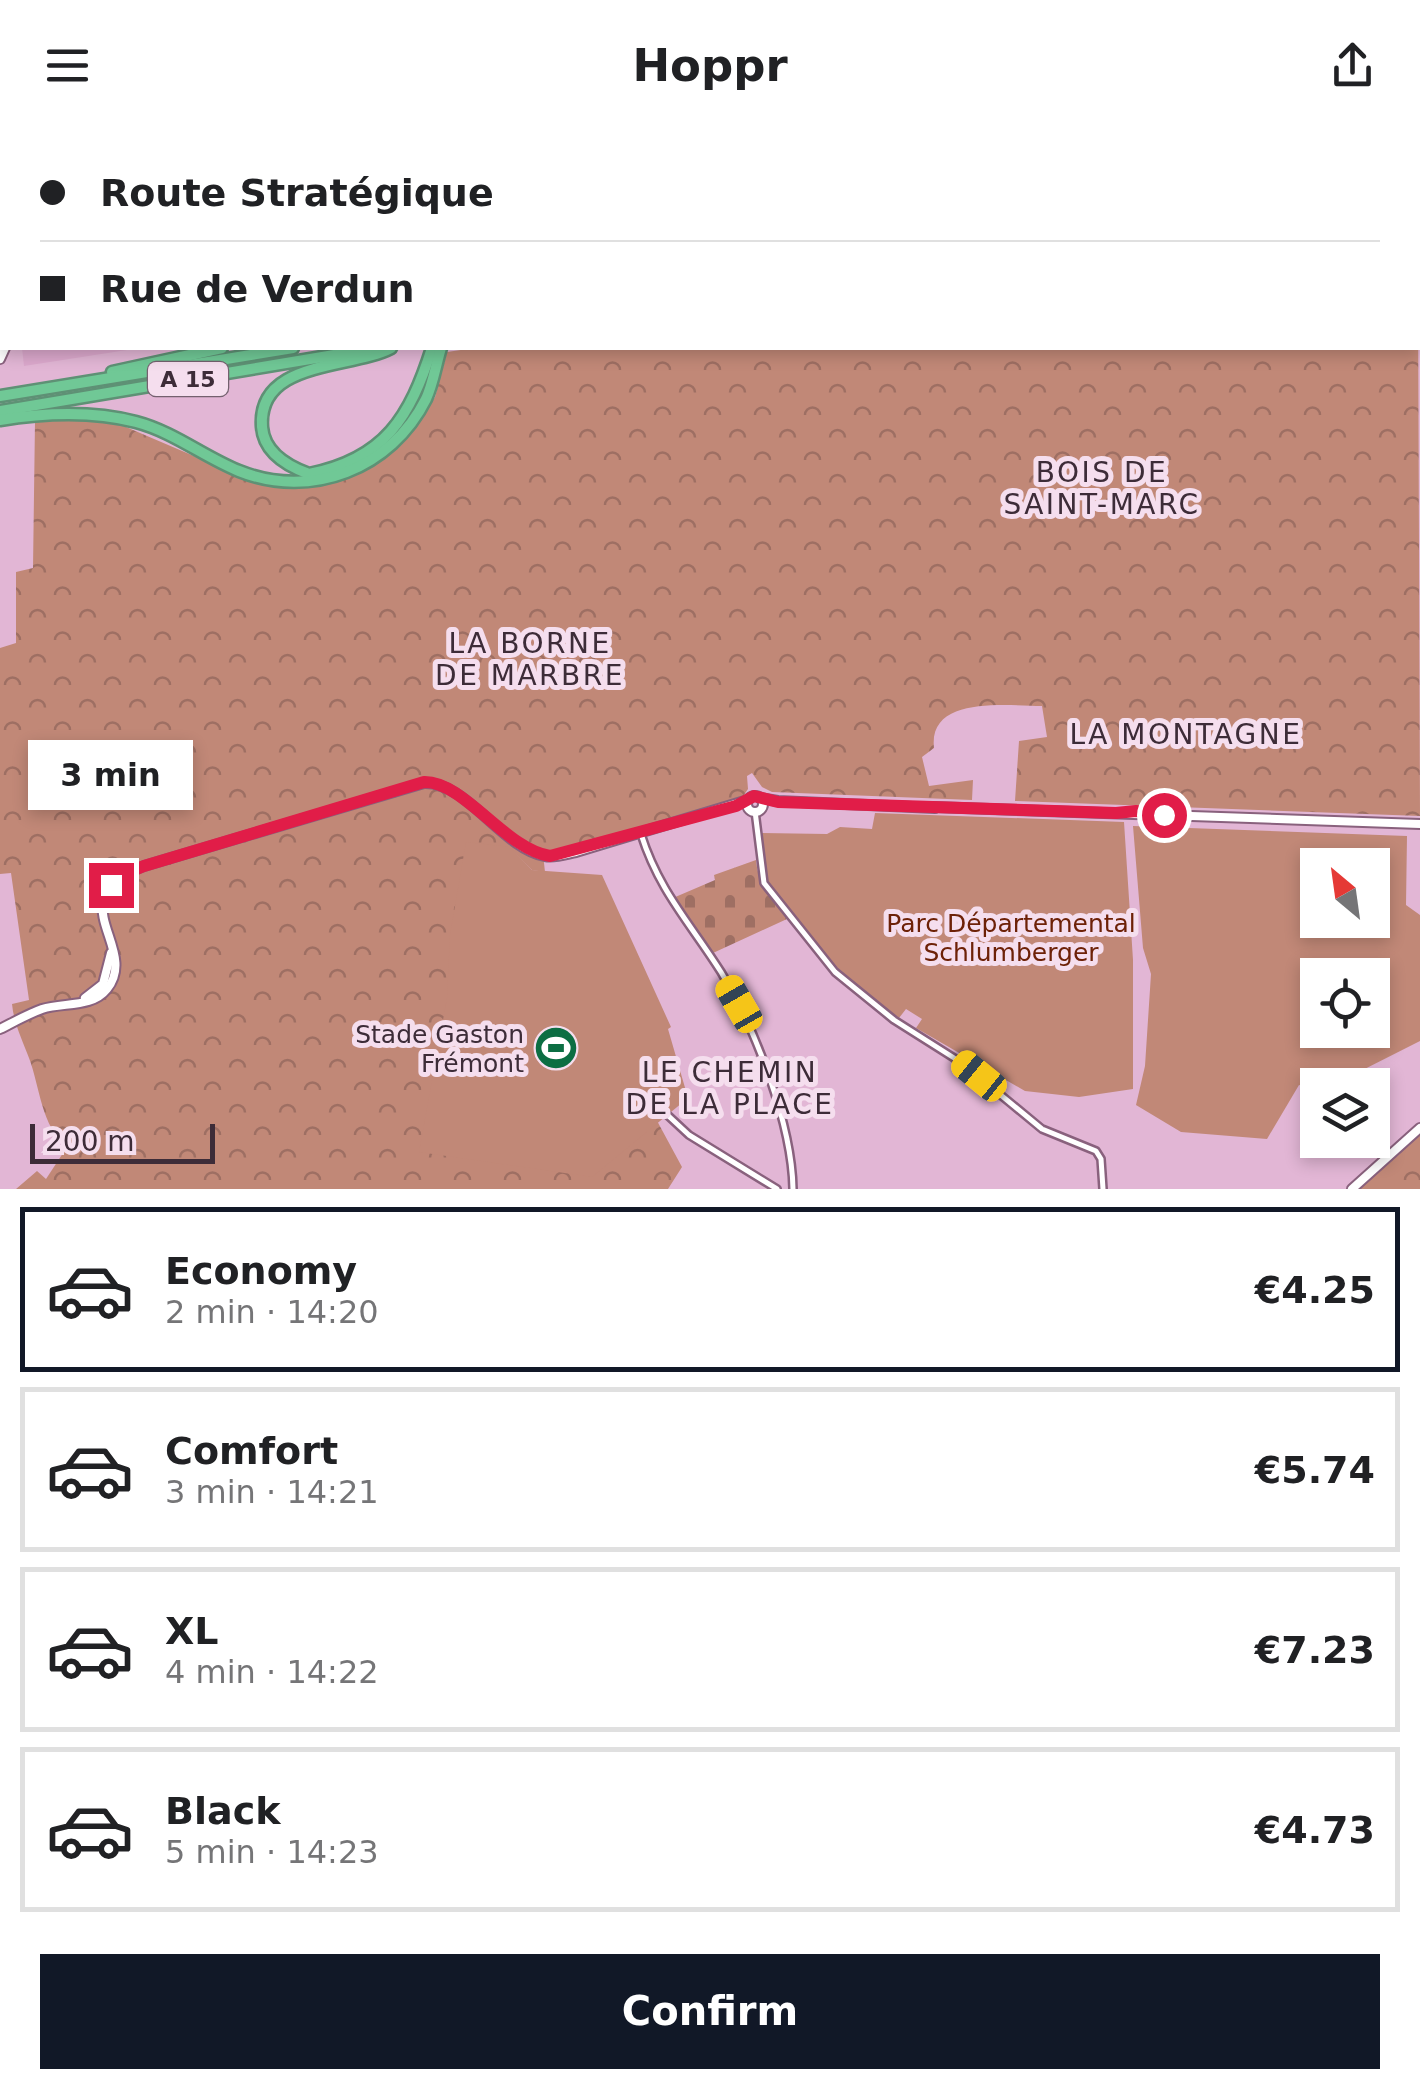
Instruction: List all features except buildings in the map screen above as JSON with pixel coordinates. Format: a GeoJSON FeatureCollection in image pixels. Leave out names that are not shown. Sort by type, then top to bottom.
{"type":"FeatureCollection","features":[{"type":"Feature","properties":{"kind":"highway"},"geometry":{"type":"LineString","coordinates":[[78,383],[138,364],[212,350]]}},
{"type":"Feature","properties":{"kind":"highway","name":"A 15"},"geometry":{"type":"LineString","coordinates":[[0,396],[281,350]]}},
{"type":"Feature","properties":{"kind":"highway","name":"A 15"},"geometry":{"type":"LineString","coordinates":[[0,411],[364,350]]}},
{"type":"Feature","properties":{"kind":"highway"},"geometry":{"type":"LineString","coordinates":[[387,350],[290,377],[274,388],[262,421],[264,437],[280,460],[309,474],[358,460],[393,431],[440,350]]}},
{"type":"Feature","properties":{"kind":"highway"},"geometry":{"type":"LineString","coordinates":[[0,420],[108,416],[175,437],[239,471],[277,482],[310,482],[353,470],[386,448],[426,398],[432,350]]}},
{"type":"Feature","properties":{"kind":"street"},"geometry":{"type":"LineString","coordinates":[[0,1029],[46,1008],[89,995],[103,984],[110,964],[103,903],[111,885],[122,875],[408,786],[438,784],[524,846],[545,856],[566,854],[728,808],[778,802],[1011,812],[1136,811],[1420,824]]}},
{"type":"Feature","properties":{"kind":"street"},"geometry":{"type":"LineString","coordinates":[[755,805],[764,883],[835,972],[894,1020],[962,1062],[1042,1129],[1090,1148],[1100,1159],[1104,1189]]}},
{"type":"Feature","properties":{"kind":"street"},"geometry":{"type":"LineString","coordinates":[[641,832],[658,881],[706,949],[746,1018],[782,1118],[792,1154],[794,1189]]}},
{"type":"Feature","properties":{"kind":"street"},"geometry":{"type":"LineString","coordinates":[[660,1109],[690,1136],[777,1189]]}},
{"type":"Feature","properties":{"kind":"street"},"geometry":{"type":"LineString","coordinates":[[1352,1189],[1420,1128]]}},
{"type":"Feature","properties":{"kind":"shaded area"},"geometry":{"type":"Polygon","coordinates":[[[22,350],[127,350],[24,366],[22,350]]]}},
{"type":"Feature","properties":{"kind":"green space"},"geometry":{"type":"Polygon","coordinates":[[[1418,350],[1420,816],[1015,801],[1019,741],[1047,737],[1042,706],[991,705],[957,711],[944,719],[936,731],[934,748],[922,757],[929,786],[973,780],[972,800],[772,792],[762,787],[752,773],[747,776],[748,789],[741,799],[543,854],[545,872],[532,870],[509,847],[682,1167],[668,1189],[16,1189],[37,1171],[46,1179],[67,1147],[46,1117],[15,1018],[12,1004],[29,1000],[11,873],[0,874],[0,648],[16,643],[16,572],[33,568],[35,421],[112,421],[229,471],[292,489],[339,479],[376,461],[414,430],[435,397],[447,352],[1418,350]]]}},
{"type":"Feature","properties":{"kind":"green space","name":"Parc Départemental Schlumberger"},"geometry":{"type":"Polygon","coordinates":[[[875,813],[1124,822],[1133,960],[1133,1089],[1079,1097],[1025,1091],[916,1028],[922,1019],[906,1009],[899,1018],[883,1007],[806,935],[766,879],[759,833],[827,834],[840,827],[872,829],[875,813]]]}},
{"type":"Feature","properties":{"kind":"green space"},"geometry":{"type":"Polygon","coordinates":[[[1133,826],[1407,836],[1406,905],[1420,915],[1420,1041],[1367,1068],[1300,1068],[1300,1085],[1267,1139],[1181,1132],[1136,1105],[1145,1066],[1151,974],[1143,948],[1133,826]]]}},
{"type":"Feature","properties":{"kind":"green space","name":"Stade Gaston Frémont"},"geometry":{"type":"Polygon","coordinates":[[[466,842],[510,847],[532,870],[602,875],[671,1027],[668,1029],[688,1098],[592,1177],[419,1152],[447,998],[450,935],[466,842]]]}},
{"type":"Feature","properties":{"kind":"green space"},"geometry":{"type":"Polygon","coordinates":[[[756,860],[763,884],[787,919],[713,953],[673,898],[715,880],[714,875],[756,860]]]}},
{"type":"Feature","properties":{"kind":"green space"},"geometry":{"type":"Polygon","coordinates":[[[1420,1132],[1420,1189],[1359,1189],[1420,1132]]]}},
{"type":"Feature","properties":{"kind":"place","name":"Stade Gaston Frémont"},"geometry":{"type":"Point","coordinates":[556,1048]}},
{"type":"Feature","properties":{"kind":"district","name":"BOIS DE SAINT-MARC"},"geometry":{"type":"Point","coordinates":[1102,488]}},
{"type":"Feature","properties":{"kind":"district","name":"LA BORNE DE MARBRE"},"geometry":{"type":"Point","coordinates":[530,659]}},
{"type":"Feature","properties":{"kind":"district","name":"LA MONTAGNE"},"geometry":{"type":"Point","coordinates":[1186,734]}},
{"type":"Feature","properties":{"kind":"district","name":"LE CHEMIN DE LA PLACE"},"geometry":{"type":"Point","coordinates":[730,1088]}},
{"type":"Feature","properties":{"kind":"route"},"geometry":{"type":"LineString","coordinates":[[111,885],[122,875],[144,866],[424,782],[444,787],[524,846],[550,856],[736,806],[754,796],[778,802],[1136,811],[1164,815]]}}]}
